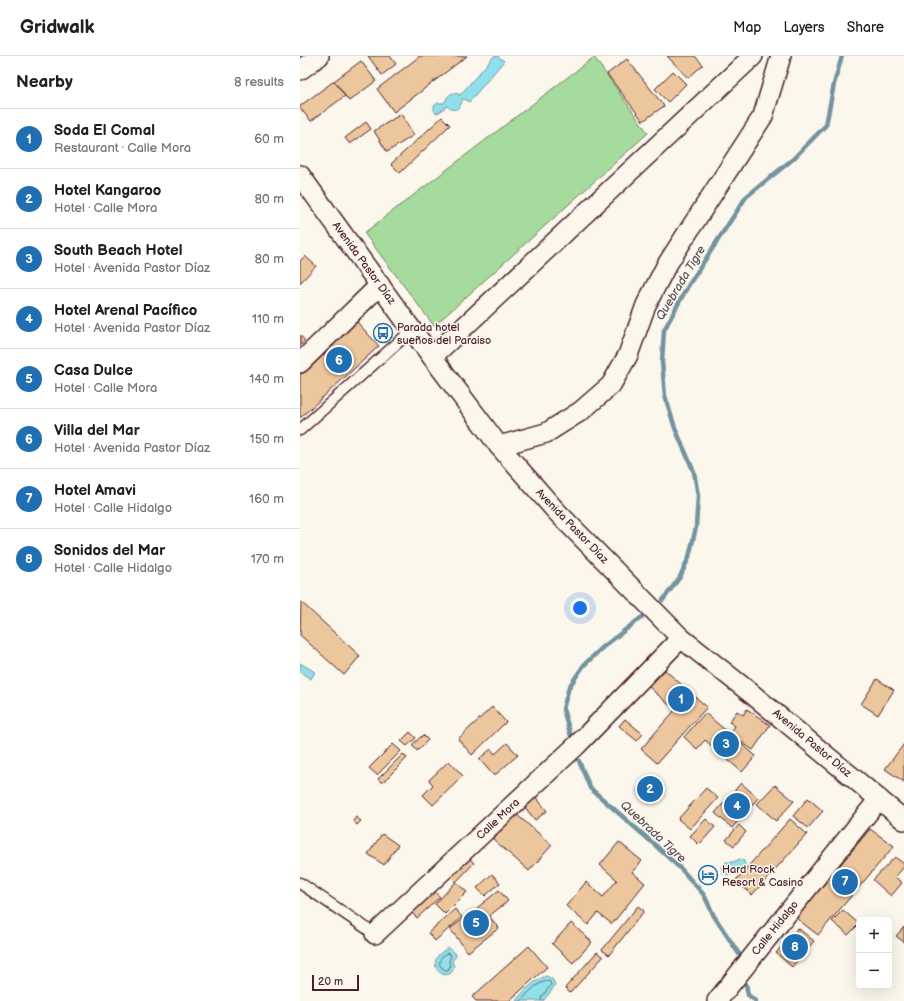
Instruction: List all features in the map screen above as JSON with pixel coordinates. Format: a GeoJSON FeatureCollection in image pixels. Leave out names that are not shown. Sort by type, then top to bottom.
{"type":"FeatureCollection","features":[{"type":"Feature","properties":{"kind":"street"},"geometry":{"type":"LineString","coordinates":[[300,70],[319,56]]}},
{"type":"Feature","properties":{"kind":"street"},"geometry":{"type":"LineString","coordinates":[[432,357],[753,56]]}},
{"type":"Feature","properties":{"kind":"street"},"geometry":{"type":"LineString","coordinates":[[498,446],[546,433],[581,411],[610,385],[628,355],[646,305],[666,266],[763,116],[780,56]]}},
{"type":"Feature","properties":{"kind":"street","name":"Avenida Pastor Díaz"},"geometry":{"type":"LineString","coordinates":[[300,175],[498,446],[556,511],[682,638],[904,820]]}},
{"type":"Feature","properties":{"kind":"street"},"geometry":{"type":"LineString","coordinates":[[300,363],[380,285]]}},
{"type":"Feature","properties":{"kind":"street","name":"Calle Mora"},"geometry":{"type":"LineString","coordinates":[[375,934],[577,745],[682,638]]}},
{"type":"Feature","properties":{"kind":"street","name":"Calle Hidalgo"},"geometry":{"type":"LineString","coordinates":[[717,1001],[879,799]]}},
{"type":"Feature","properties":{"kind":"lane"},"geometry":{"type":"LineString","coordinates":[[300,430],[412,330]]}},
{"type":"Feature","properties":{"kind":"lane","name":"Calle Mora"},"geometry":{"type":"LineString","coordinates":[[300,883],[375,934]]}},
{"type":"Feature","properties":{"kind":"green space"},"geometry":{"type":"Polygon","coordinates":[[[594,57],[648,133],[434,326],[364,233],[594,57]]]}},
{"type":"Feature","properties":{"kind":"water"},"geometry":{"type":"Polygon","coordinates":[[[494,56],[497,56],[504,61],[469,102],[463,98],[458,108],[453,109],[447,106],[437,113],[435,112],[434,106],[438,103],[444,103],[448,96],[452,93],[460,95],[494,56]]]}},
{"type":"Feature","properties":{"kind":"water"},"geometry":{"type":"Polygon","coordinates":[[[300,663],[315,672],[311,679],[300,672],[300,663]]]}},
{"type":"Feature","properties":{"kind":"water"},"geometry":{"type":"Polygon","coordinates":[[[740,859],[744,861],[745,865],[740,870],[732,874],[723,873],[721,867],[726,862],[733,862],[740,859]]]}},
{"type":"Feature","properties":{"kind":"water"},"geometry":{"type":"Polygon","coordinates":[[[449,948],[456,954],[456,956],[452,961],[454,966],[452,972],[445,975],[438,971],[435,962],[441,952],[449,948]]]}},
{"type":"Feature","properties":{"kind":"water"},"geometry":{"type":"Polygon","coordinates":[[[546,976],[552,979],[555,984],[543,1001],[516,1001],[522,993],[537,980],[546,976]]]}},
{"type":"Feature","properties":{"kind":"building"},"geometry":{"type":"Polygon","coordinates":[[[368,56],[390,56],[396,64],[382,75],[368,56]]]}},
{"type":"Feature","properties":{"kind":"building"},"geometry":{"type":"Polygon","coordinates":[[[420,56],[467,56],[394,112],[377,89],[420,56]]]}},
{"type":"Feature","properties":{"kind":"building"},"geometry":{"type":"Polygon","coordinates":[[[667,56],[695,56],[703,65],[688,78],[667,56]]]}},
{"type":"Feature","properties":{"kind":"building"},"geometry":{"type":"Polygon","coordinates":[[[627,59],[664,106],[643,121],[607,74],[627,59]]]}},
{"type":"Feature","properties":{"kind":"building"},"geometry":{"type":"Polygon","coordinates":[[[361,61],[376,81],[349,101],[334,81],[361,61]]]}},
{"type":"Feature","properties":{"kind":"building"},"geometry":{"type":"Polygon","coordinates":[[[673,71],[686,84],[668,102],[655,89],[673,71]]]}},
{"type":"Feature","properties":{"kind":"building"},"geometry":{"type":"Polygon","coordinates":[[[334,81],[345,96],[311,121],[300,106],[334,81]]]}},
{"type":"Feature","properties":{"kind":"building"},"geometry":{"type":"Polygon","coordinates":[[[401,114],[414,135],[387,152],[374,131],[401,114]]]}},
{"type":"Feature","properties":{"kind":"building"},"geometry":{"type":"Polygon","coordinates":[[[442,117],[450,125],[400,173],[391,164],[442,117]]]}},
{"type":"Feature","properties":{"kind":"building"},"geometry":{"type":"Polygon","coordinates":[[[366,122],[371,129],[350,144],[345,138],[366,122]]]}},
{"type":"Feature","properties":{"kind":"building"},"geometry":{"type":"Polygon","coordinates":[[[305,256],[316,266],[300,283],[300,261],[305,256]]]}},
{"type":"Feature","properties":{"kind":"building"},"geometry":{"type":"Polygon","coordinates":[[[357,322],[379,346],[300,418],[300,374],[357,322]]]}},
{"type":"Feature","properties":{"kind":"building"},"geometry":{"type":"Polygon","coordinates":[[[300,335],[305,341],[300,346],[300,335]]]}},
{"type":"Feature","properties":{"kind":"building"},"geometry":{"type":"Polygon","coordinates":[[[301,602],[360,656],[344,675],[300,635],[301,602]]]}},
{"type":"Feature","properties":{"kind":"building"},"geometry":{"type":"Polygon","coordinates":[[[665,670],[707,707],[657,763],[641,749],[675,710],[649,687],[665,670]]]}},
{"type":"Feature","properties":{"kind":"building"},"geometry":{"type":"Polygon","coordinates":[[[877,679],[894,690],[878,715],[861,704],[877,679]]]}},
{"type":"Feature","properties":{"kind":"building"},"geometry":{"type":"Polygon","coordinates":[[[492,707],[506,722],[472,755],[458,739],[492,707]]]}},
{"type":"Feature","properties":{"kind":"building"},"geometry":{"type":"Polygon","coordinates":[[[747,709],[770,725],[753,750],[730,734],[735,726],[729,722],[737,711],[743,715],[747,709]]]}},
{"type":"Feature","properties":{"kind":"building"},"geometry":{"type":"Polygon","coordinates":[[[705,713],[756,756],[742,772],[705,740],[697,749],[684,737],[705,713]]]}},
{"type":"Feature","properties":{"kind":"building"},"geometry":{"type":"Polygon","coordinates":[[[625,719],[643,734],[637,741],[619,726],[625,719]]]}},
{"type":"Feature","properties":{"kind":"building"},"geometry":{"type":"Polygon","coordinates":[[[410,732],[416,738],[407,746],[401,741],[410,732]]]}},
{"type":"Feature","properties":{"kind":"building"},"geometry":{"type":"Polygon","coordinates":[[[423,735],[428,740],[417,751],[412,745],[423,735]]]}},
{"type":"Feature","properties":{"kind":"building"},"geometry":{"type":"Polygon","coordinates":[[[507,743],[518,755],[494,776],[479,759],[491,749],[495,754],[507,743]]]}},
{"type":"Feature","properties":{"kind":"building"},"geometry":{"type":"Polygon","coordinates":[[[393,744],[401,751],[377,775],[369,768],[393,744]]]}},
{"type":"Feature","properties":{"kind":"building"},"geometry":{"type":"Polygon","coordinates":[[[904,744],[904,782],[885,769],[904,744]]]}},
{"type":"Feature","properties":{"kind":"building"},"geometry":{"type":"Polygon","coordinates":[[[403,754],[407,758],[382,783],[378,779],[403,754]]]}},
{"type":"Feature","properties":{"kind":"building"},"geometry":{"type":"Polygon","coordinates":[[[449,761],[463,776],[433,805],[423,795],[433,785],[429,780],[449,761]]]}},
{"type":"Feature","properties":{"kind":"building"},"geometry":{"type":"Polygon","coordinates":[[[650,776],[663,787],[650,803],[637,791],[650,776]]]}},
{"type":"Feature","properties":{"kind":"building"},"geometry":{"type":"Polygon","coordinates":[[[741,783],[758,798],[732,828],[715,813],[741,783]]]}},
{"type":"Feature","properties":{"kind":"building"},"geometry":{"type":"Polygon","coordinates":[[[775,785],[794,801],[776,821],[757,804],[775,785]]]}},
{"type":"Feature","properties":{"kind":"building"},"geometry":{"type":"Polygon","coordinates":[[[706,788],[718,798],[690,829],[678,819],[706,788]]]}},
{"type":"Feature","properties":{"kind":"building"},"geometry":{"type":"Polygon","coordinates":[[[536,797],[547,811],[535,820],[524,806],[536,797]]]}},
{"type":"Feature","properties":{"kind":"building"},"geometry":{"type":"Polygon","coordinates":[[[808,798],[823,811],[808,828],[793,816],[808,798]]]}},
{"type":"Feature","properties":{"kind":"building"},"geometry":{"type":"Polygon","coordinates":[[[516,814],[552,845],[529,871],[493,839],[516,814]]]}},
{"type":"Feature","properties":{"kind":"building"},"geometry":{"type":"Polygon","coordinates":[[[356,817],[361,821],[357,825],[353,821],[356,817]]]}},
{"type":"Feature","properties":{"kind":"building"},"geometry":{"type":"Polygon","coordinates":[[[706,819],[715,827],[699,845],[690,836],[706,819]]]}},
{"type":"Feature","properties":{"kind":"building"},"geometry":{"type":"Polygon","coordinates":[[[790,819],[807,834],[752,895],[736,880],[790,819]]]}},
{"type":"Feature","properties":{"kind":"building"},"geometry":{"type":"Polygon","coordinates":[[[739,825],[746,832],[734,846],[726,840],[739,825]]]}},
{"type":"Feature","properties":{"kind":"building"},"geometry":{"type":"Polygon","coordinates":[[[870,829],[894,846],[818,935],[796,918],[870,829]]]}},
{"type":"Feature","properties":{"kind":"building"},"geometry":{"type":"Polygon","coordinates":[[[382,834],[398,845],[384,865],[368,854],[382,834]]]}},
{"type":"Feature","properties":{"kind":"building"},"geometry":{"type":"Polygon","coordinates":[[[619,842],[642,861],[632,872],[645,883],[612,924],[598,913],[588,925],[566,906],[586,882],[603,897],[617,880],[600,865],[619,842]]]}},
{"type":"Feature","properties":{"kind":"building"},"geometry":{"type":"Polygon","coordinates":[[[466,855],[474,863],[456,882],[448,874],[466,855]]]}},
{"type":"Feature","properties":{"kind":"building"},"geometry":{"type":"Polygon","coordinates":[[[895,857],[904,864],[904,867],[895,877],[902,883],[891,896],[873,880],[895,857]]]}},
{"type":"Feature","properties":{"kind":"building"},"geometry":{"type":"Polygon","coordinates":[[[492,874],[500,883],[485,896],[477,888],[492,874]]]}},
{"type":"Feature","properties":{"kind":"building"},"geometry":{"type":"Polygon","coordinates":[[[456,882],[467,892],[445,914],[435,904],[456,882]]]}},
{"type":"Feature","properties":{"kind":"building"},"geometry":{"type":"Polygon","coordinates":[[[429,886],[440,897],[417,918],[406,907],[429,886]]]}},
{"type":"Feature","properties":{"kind":"building"},"geometry":{"type":"Polygon","coordinates":[[[499,890],[508,901],[489,916],[499,928],[468,952],[450,929],[472,912],[477,918],[482,914],[477,908],[499,890]]]}},
{"type":"Feature","properties":{"kind":"building"},"geometry":{"type":"Polygon","coordinates":[[[638,906],[644,911],[609,955],[602,950],[638,906]]]}},
{"type":"Feature","properties":{"kind":"building"},"geometry":{"type":"Polygon","coordinates":[[[455,909],[462,917],[435,941],[428,933],[455,909]]]}},
{"type":"Feature","properties":{"kind":"building"},"geometry":{"type":"Polygon","coordinates":[[[843,910],[856,921],[856,927],[848,935],[832,921],[843,910]]]}},
{"type":"Feature","properties":{"kind":"building"},"geometry":{"type":"Polygon","coordinates":[[[571,923],[592,942],[573,963],[552,944],[571,923]]]}},
{"type":"Feature","properties":{"kind":"building"},"geometry":{"type":"Polygon","coordinates":[[[904,927],[904,942],[896,936],[904,927]]]}},
{"type":"Feature","properties":{"kind":"building"},"geometry":{"type":"Polygon","coordinates":[[[798,928],[814,941],[792,967],[776,953],[798,928]]]}},
{"type":"Feature","properties":{"kind":"building"},"geometry":{"type":"Polygon","coordinates":[[[529,946],[547,967],[509,1001],[476,1001],[472,997],[529,946]]]}},
{"type":"Feature","properties":{"kind":"building"},"geometry":{"type":"Polygon","coordinates":[[[597,952],[603,957],[570,993],[565,988],[597,952]]]}},
{"type":"Feature","properties":{"kind":"waterway","name":"Quebrada Tigre"},"geometry":{"type":"LineString","coordinates":[[663,600],[680,577],[689,557],[696,527],[698,496],[694,472],[675,428],[665,396],[662,362],[664,330],[688,286],[746,197],[793,159],[826,125],[834,84],[842,56]]}},
{"type":"Feature","properties":{"kind":"waterway","name":"Quebrada Tigre"},"geometry":{"type":"LineString","coordinates":[[571,736],[563,709],[569,687],[584,665],[603,647],[642,617]]}},
{"type":"Feature","properties":{"kind":"waterway","name":"Quebrada Tigre"},"geometry":{"type":"LineString","coordinates":[[579,761],[590,788],[682,870],[704,895],[714,916],[741,957]]}},
{"type":"Feature","properties":{"kind":"waterway","name":"Quebrada Tigre"},"geometry":{"type":"LineString","coordinates":[[746,984],[748,995],[756,1001]]}},
{"type":"Feature","properties":{"kind":"place","name":"Parada hotel sueños del Paraiso"},"geometry":{"type":"Point","coordinates":[383,333]}},
{"type":"Feature","properties":{"kind":"place","name":"Villa del Mar"},"geometry":{"type":"Point","coordinates":[339,360]}},
{"type":"Feature","properties":{"kind":"place","name":"Soda El Comal"},"geometry":{"type":"Point","coordinates":[681,699]}},
{"type":"Feature","properties":{"kind":"place","name":"South Beach Hotel"},"geometry":{"type":"Point","coordinates":[726,744]}},
{"type":"Feature","properties":{"kind":"place","name":"Hotel Kangaroo"},"geometry":{"type":"Point","coordinates":[650,789]}},
{"type":"Feature","properties":{"kind":"place","name":"Hotel Arenal Pacífico"},"geometry":{"type":"Point","coordinates":[737,806]}},
{"type":"Feature","properties":{"kind":"place","name":"Hard Rock Resort & Casino"},"geometry":{"type":"Point","coordinates":[708,875]}},
{"type":"Feature","properties":{"kind":"place","name":"Hotel Amavi"},"geometry":{"type":"Point","coordinates":[845,882]}},
{"type":"Feature","properties":{"kind":"place","name":"Casa Dulce"},"geometry":{"type":"Point","coordinates":[476,923]}},
{"type":"Feature","properties":{"kind":"place","name":"Sonidos del Mar"},"geometry":{"type":"Point","coordinates":[795,947]}}]}
